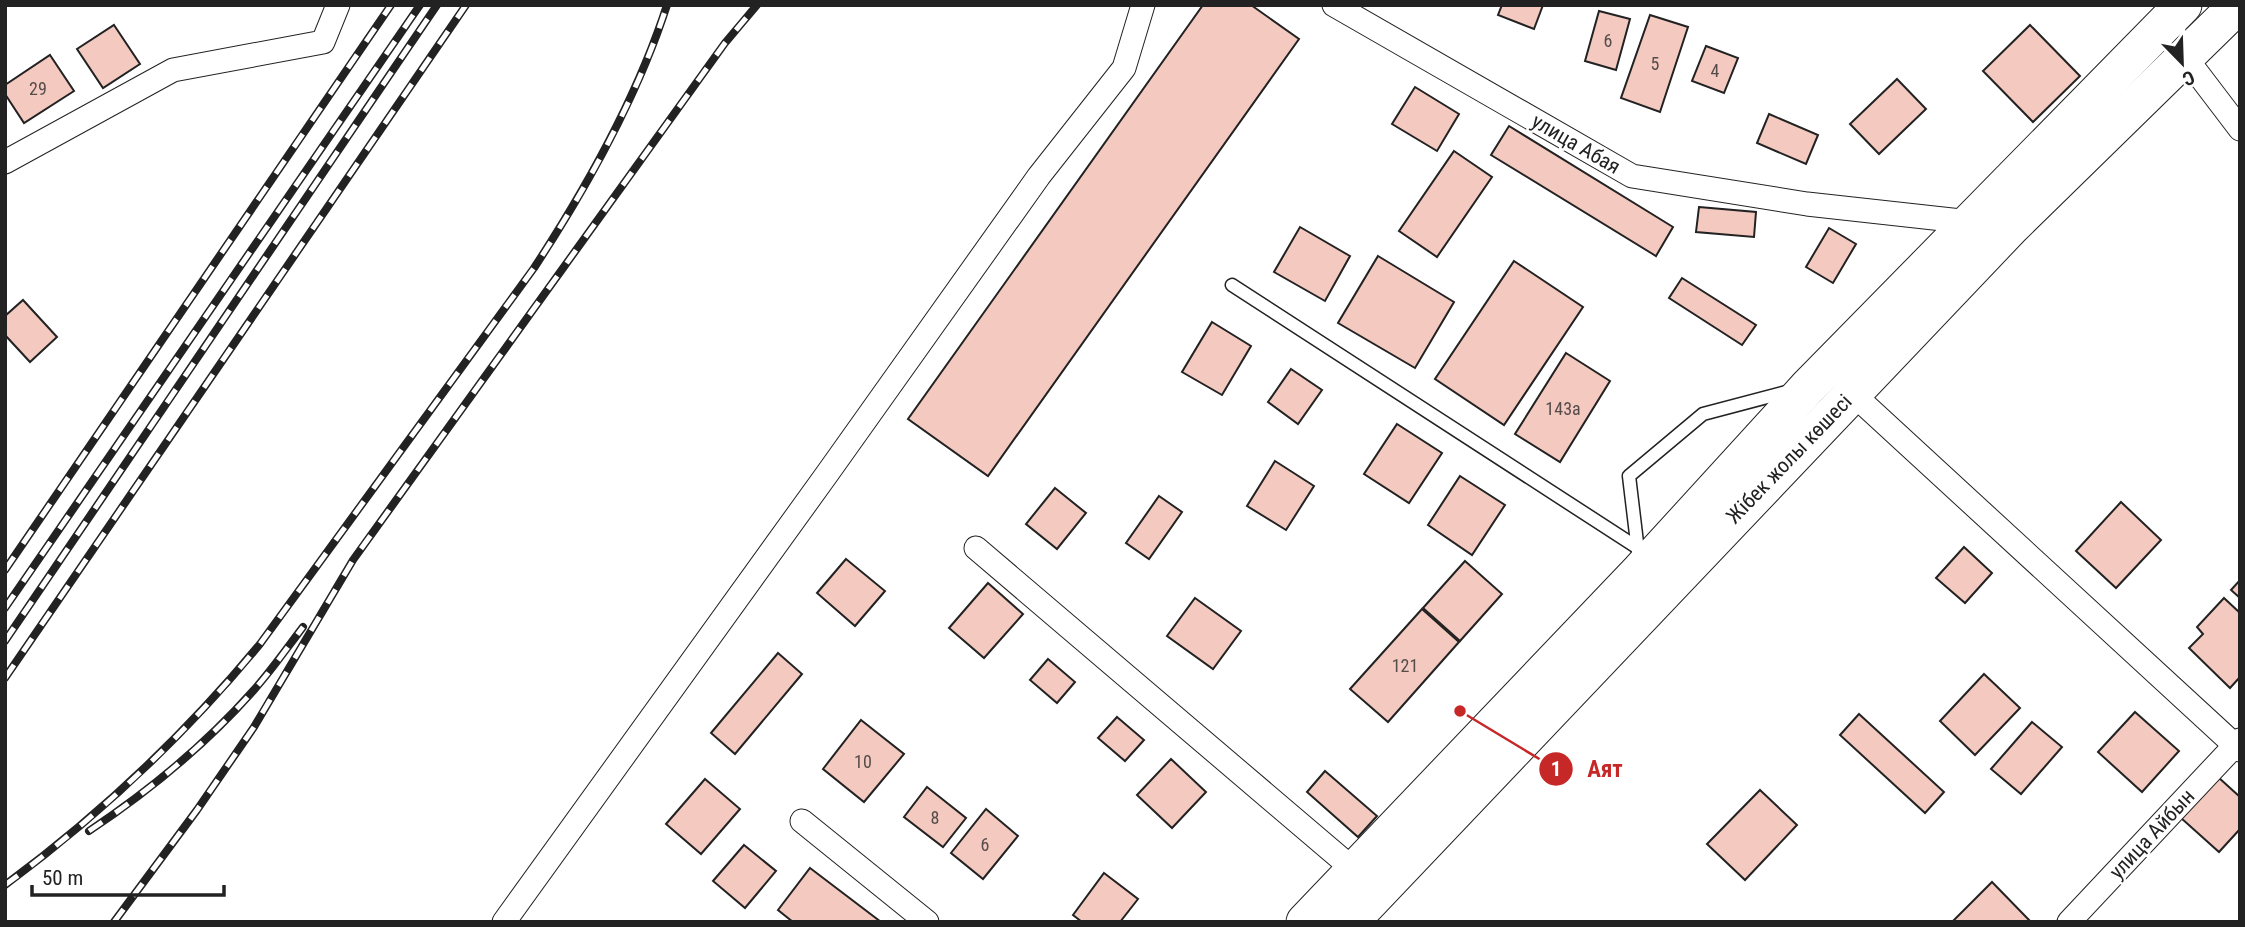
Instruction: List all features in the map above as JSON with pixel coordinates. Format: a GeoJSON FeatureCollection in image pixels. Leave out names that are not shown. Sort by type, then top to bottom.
{"type":"FeatureCollection","features":[{"type":"Feature","properties":{"kind":"main road","name":"Жібек жолы көшесі"},"geometry":{"type":"LineString","coordinates":[[1305,922],[1639,559],[2183,5]]}},
{"type":"Feature","properties":{"kind":"main road","name":"Жібек жолы көшесі"},"geometry":{"type":"LineString","coordinates":[[1350,922],[2011,227],[2238,5]]}},
{"type":"Feature","properties":{"kind":"street"},"geometry":{"type":"LineString","coordinates":[[5,162],[173,70],[323,42],[338,5]]}},
{"type":"Feature","properties":{"kind":"street"},"geometry":{"type":"LineString","coordinates":[[504,922],[1039,176],[1124,68],[1143,5]]}},
{"type":"Feature","properties":{"kind":"street","name":"улица Абая"},"geometry":{"type":"LineString","coordinates":[[1335,5],[1632,176],[1807,204],[1970,222]]}},
{"type":"Feature","properties":{"kind":"street"},"geometry":{"type":"LineString","coordinates":[[2186,58],[2240,129]]}},
{"type":"Feature","properties":{"kind":"street"},"geometry":{"type":"LineString","coordinates":[[1853,393],[2238,745]]}},
{"type":"Feature","properties":{"kind":"street"},"geometry":{"type":"LineString","coordinates":[[976,548],[1353,869]]}},
{"type":"Feature","properties":{"kind":"street","name":"улица Айбын"},"geometry":{"type":"LineString","coordinates":[[2069,922],[2238,745]]}},
{"type":"Feature","properties":{"kind":"street"},"geometry":{"type":"LineString","coordinates":[[802,821],[928,922]]}},
{"type":"Feature","properties":{"kind":"lane"},"geometry":{"type":"LineString","coordinates":[[1232,285],[1639,559]]}},
{"type":"Feature","properties":{"kind":"lane"},"geometry":{"type":"LineString","coordinates":[[1639,559],[1629,476],[1703,414],[1808,387]]}},
{"type":"Feature","properties":{"kind":"building"},"geometry":{"type":"Polygon","coordinates":[[[1203,5],[1251,5],[1299,39],[988,476],[908,419],[1203,5]]]}},
{"type":"Feature","properties":{"kind":"building"},"geometry":{"type":"Polygon","coordinates":[[[1502,5],[1543,5],[1534,29],[1498,15],[1502,5]]]}},
{"type":"Feature","properties":{"kind":"building"},"geometry":{"type":"Polygon","coordinates":[[[1599,11],[1630,19],[1616,70],[1585,61],[1599,11]]]}},
{"type":"Feature","properties":{"kind":"building"},"geometry":{"type":"Polygon","coordinates":[[[1650,15],[1688,27],[1660,112],[1621,98],[1650,15]]]}},
{"type":"Feature","properties":{"kind":"building"},"geometry":{"type":"Polygon","coordinates":[[[114,25],[140,64],[103,88],[77,49],[114,25]]]}},
{"type":"Feature","properties":{"kind":"building"},"geometry":{"type":"Polygon","coordinates":[[[2030,25],[2080,76],[2033,122],[1983,71],[2030,25]]]}},
{"type":"Feature","properties":{"kind":"building"},"geometry":{"type":"Polygon","coordinates":[[[1706,46],[1738,58],[1724,93],[1692,81],[1706,46]]]}},
{"type":"Feature","properties":{"kind":"building"},"geometry":{"type":"Polygon","coordinates":[[[50,55],[74,91],[24,123],[5,94],[5,85],[50,55]]]}},
{"type":"Feature","properties":{"kind":"building"},"geometry":{"type":"Polygon","coordinates":[[[1897,79],[1926,109],[1879,154],[1850,124],[1897,79]]]}},
{"type":"Feature","properties":{"kind":"building"},"geometry":{"type":"Polygon","coordinates":[[[1415,87],[1459,114],[1437,151],[1392,124],[1415,87]]]}},
{"type":"Feature","properties":{"kind":"building"},"geometry":{"type":"Polygon","coordinates":[[[1769,114],[1818,135],[1806,164],[1757,143],[1769,114]]]}},
{"type":"Feature","properties":{"kind":"building"},"geometry":{"type":"Polygon","coordinates":[[[1509,126],[1673,227],[1656,256],[1491,155],[1509,126]]]}},
{"type":"Feature","properties":{"kind":"building"},"geometry":{"type":"Polygon","coordinates":[[[1454,151],[1492,177],[1437,257],[1399,231],[1454,151]]]}},
{"type":"Feature","properties":{"kind":"building"},"geometry":{"type":"Polygon","coordinates":[[[1699,207],[1756,212],[1754,237],[1696,232],[1699,207]]]}},
{"type":"Feature","properties":{"kind":"building"},"geometry":{"type":"Polygon","coordinates":[[[1300,227],[1350,256],[1325,301],[1274,272],[1300,227]]]}},
{"type":"Feature","properties":{"kind":"building"},"geometry":{"type":"Polygon","coordinates":[[[1829,228],[1856,244],[1833,283],[1806,267],[1829,228]]]}},
{"type":"Feature","properties":{"kind":"building"},"geometry":{"type":"Polygon","coordinates":[[[1378,256],[1454,302],[1415,368],[1338,323],[1378,256]]]}},
{"type":"Feature","properties":{"kind":"building"},"geometry":{"type":"Polygon","coordinates":[[[1514,261],[1583,307],[1504,425],[1435,379],[1514,261]]]}},
{"type":"Feature","properties":{"kind":"building"},"geometry":{"type":"Polygon","coordinates":[[[1682,278],[1756,325],[1742,345],[1669,298],[1682,278]]]}},
{"type":"Feature","properties":{"kind":"building"},"geometry":{"type":"Polygon","coordinates":[[[23,300],[57,337],[30,362],[5,335],[5,316],[23,300]]]}},
{"type":"Feature","properties":{"kind":"building"},"geometry":{"type":"Polygon","coordinates":[[[1212,322],[1251,346],[1222,395],[1182,372],[1212,322]]]}},
{"type":"Feature","properties":{"kind":"building"},"geometry":{"type":"Polygon","coordinates":[[[1566,353],[1610,381],[1560,462],[1515,434],[1566,353]]]}},
{"type":"Feature","properties":{"kind":"building"},"geometry":{"type":"Polygon","coordinates":[[[1291,369],[1322,390],[1298,424],[1268,402],[1291,369]]]}},
{"type":"Feature","properties":{"kind":"building"},"geometry":{"type":"Polygon","coordinates":[[[1397,424],[1442,453],[1409,503],[1364,474],[1397,424]]]}},
{"type":"Feature","properties":{"kind":"building"},"geometry":{"type":"Polygon","coordinates":[[[1275,461],[1314,486],[1286,530],[1247,506],[1275,461]]]}},
{"type":"Feature","properties":{"kind":"building"},"geometry":{"type":"Polygon","coordinates":[[[1460,476],[1505,505],[1472,555],[1428,525],[1460,476]]]}},
{"type":"Feature","properties":{"kind":"building"},"geometry":{"type":"Polygon","coordinates":[[[1055,488],[1086,513],[1057,549],[1026,524],[1055,488]]]}},
{"type":"Feature","properties":{"kind":"building"},"geometry":{"type":"Polygon","coordinates":[[[1159,496],[1182,512],[1149,559],[1126,543],[1159,496]]]}},
{"type":"Feature","properties":{"kind":"building"},"geometry":{"type":"Polygon","coordinates":[[[2121,502],[2161,540],[2116,588],[2076,551],[2121,502]]]}},
{"type":"Feature","properties":{"kind":"building"},"geometry":{"type":"Polygon","coordinates":[[[1964,547],[1992,573],[1965,603],[1936,578],[1964,547]]]}},
{"type":"Feature","properties":{"kind":"building"},"geometry":{"type":"Polygon","coordinates":[[[846,559],[885,591],[855,626],[817,593],[846,559]]]}},
{"type":"Feature","properties":{"kind":"building"},"geometry":{"type":"Polygon","coordinates":[[[1465,561],[1502,594],[1460,641],[1423,608],[1465,561]]]}},
{"type":"Feature","properties":{"kind":"building"},"geometry":{"type":"Polygon","coordinates":[[[2240,580],[2240,598],[2231,590],[2240,580]]]}},
{"type":"Feature","properties":{"kind":"building"},"geometry":{"type":"Polygon","coordinates":[[[988,583],[1023,614],[984,658],[949,628],[988,583]]]}},
{"type":"Feature","properties":{"kind":"building"},"geometry":{"type":"Polygon","coordinates":[[[1195,598],[1241,631],[1213,669],[1167,636],[1195,598]]]}},
{"type":"Feature","properties":{"kind":"building"},"geometry":{"type":"Polygon","coordinates":[[[2224,598],[2240,613],[2240,677],[2230,688],[2189,648],[2203,634],[2197,627],[2224,598]]]}},
{"type":"Feature","properties":{"kind":"building"},"geometry":{"type":"Polygon","coordinates":[[[1422,609],[1459,642],[1388,722],[1350,689],[1422,609]]]}},
{"type":"Feature","properties":{"kind":"building"},"geometry":{"type":"Polygon","coordinates":[[[778,653],[802,674],[735,754],[711,733],[778,653]]]}},
{"type":"Feature","properties":{"kind":"building"},"geometry":{"type":"Polygon","coordinates":[[[1048,659],[1075,682],[1057,703],[1030,680],[1048,659]]]}},
{"type":"Feature","properties":{"kind":"building"},"geometry":{"type":"Polygon","coordinates":[[[1984,674],[2020,708],[1975,755],[1940,721],[1984,674]]]}},
{"type":"Feature","properties":{"kind":"building"},"geometry":{"type":"Polygon","coordinates":[[[2135,712],[2179,751],[2142,792],[2098,752],[2135,712]]]}},
{"type":"Feature","properties":{"kind":"building"},"geometry":{"type":"Polygon","coordinates":[[[1859,714],[1944,792],[1925,813],[1840,735],[1859,714]]]}},
{"type":"Feature","properties":{"kind":"building"},"geometry":{"type":"Polygon","coordinates":[[[1117,717],[1144,740],[1125,761],[1098,738],[1117,717]]]}},
{"type":"Feature","properties":{"kind":"building"},"geometry":{"type":"Polygon","coordinates":[[[861,720],[904,754],[864,802],[823,769],[861,720]]]}},
{"type":"Feature","properties":{"kind":"building"},"geometry":{"type":"Polygon","coordinates":[[[2032,722],[2062,747],[2021,794],[1991,769],[2032,722]]]}},
{"type":"Feature","properties":{"kind":"building"},"geometry":{"type":"Polygon","coordinates":[[[1171,759],[1206,792],[1172,828],[1137,795],[1171,759]]]}},
{"type":"Feature","properties":{"kind":"building"},"geometry":{"type":"Polygon","coordinates":[[[1325,771],[1377,816],[1358,837],[1307,792],[1325,771]]]}},
{"type":"Feature","properties":{"kind":"building"},"geometry":{"type":"Polygon","coordinates":[[[2218,777],[2240,797],[2240,829],[2219,852],[2181,818],[2218,777]]]}},
{"type":"Feature","properties":{"kind":"building"},"geometry":{"type":"Polygon","coordinates":[[[705,779],[740,809],[701,854],[666,824],[705,779]]]}},
{"type":"Feature","properties":{"kind":"building"},"geometry":{"type":"Polygon","coordinates":[[[927,787],[966,818],[943,847],[904,817],[927,787]]]}},
{"type":"Feature","properties":{"kind":"building"},"geometry":{"type":"Polygon","coordinates":[[[1760,790],[1797,825],[1745,880],[1707,844],[1760,790]]]}},
{"type":"Feature","properties":{"kind":"building"},"geometry":{"type":"Polygon","coordinates":[[[986,809],[1018,836],[983,879],[951,853],[986,809]]]}},
{"type":"Feature","properties":{"kind":"building"},"geometry":{"type":"Polygon","coordinates":[[[744,845],[776,871],[745,908],[713,881],[744,845]]]}},
{"type":"Feature","properties":{"kind":"building"},"geometry":{"type":"Polygon","coordinates":[[[810,868],[881,922],[793,922],[778,910],[810,868]]]}},
{"type":"Feature","properties":{"kind":"building"},"geometry":{"type":"Polygon","coordinates":[[[1104,873],[1138,899],[1120,922],[1082,922],[1073,915],[1104,873]]]}},
{"type":"Feature","properties":{"kind":"building"},"geometry":{"type":"Polygon","coordinates":[[[1992,882],[2031,922],[1952,922],[1992,882]]]}},
{"type":"Feature","properties":{"kind":"railway"},"geometry":{"type":"LineString","coordinates":[[5,570],[391,5]]}},
{"type":"Feature","properties":{"kind":"railway"},"geometry":{"type":"LineString","coordinates":[[5,608],[420,5]]}},
{"type":"Feature","properties":{"kind":"railway"},"geometry":{"type":"LineString","coordinates":[[5,641],[437,5]]}},
{"type":"Feature","properties":{"kind":"railway"},"geometry":{"type":"LineString","coordinates":[[5,678],[466,5]]}},
{"type":"Feature","properties":{"kind":"railway"},"geometry":{"type":"LineString","coordinates":[[5,885],[75,830],[140,772],[202,710],[260,644],[554,237],[626,108],[667,5]]}},
{"type":"Feature","properties":{"kind":"railway"},"geometry":{"type":"LineString","coordinates":[[114,922],[197,810],[254,727],[353,560],[725,43],[757,5]]}},
{"type":"Feature","properties":{"kind":"railway"},"geometry":{"type":"LineString","coordinates":[[89,831],[155,783],[216,730],[260,683],[303,627]]}},
{"type":"Feature","properties":{"kind":"place","name":"Аят"},"geometry":{"type":"Point","coordinates":[1460,711]}}]}
